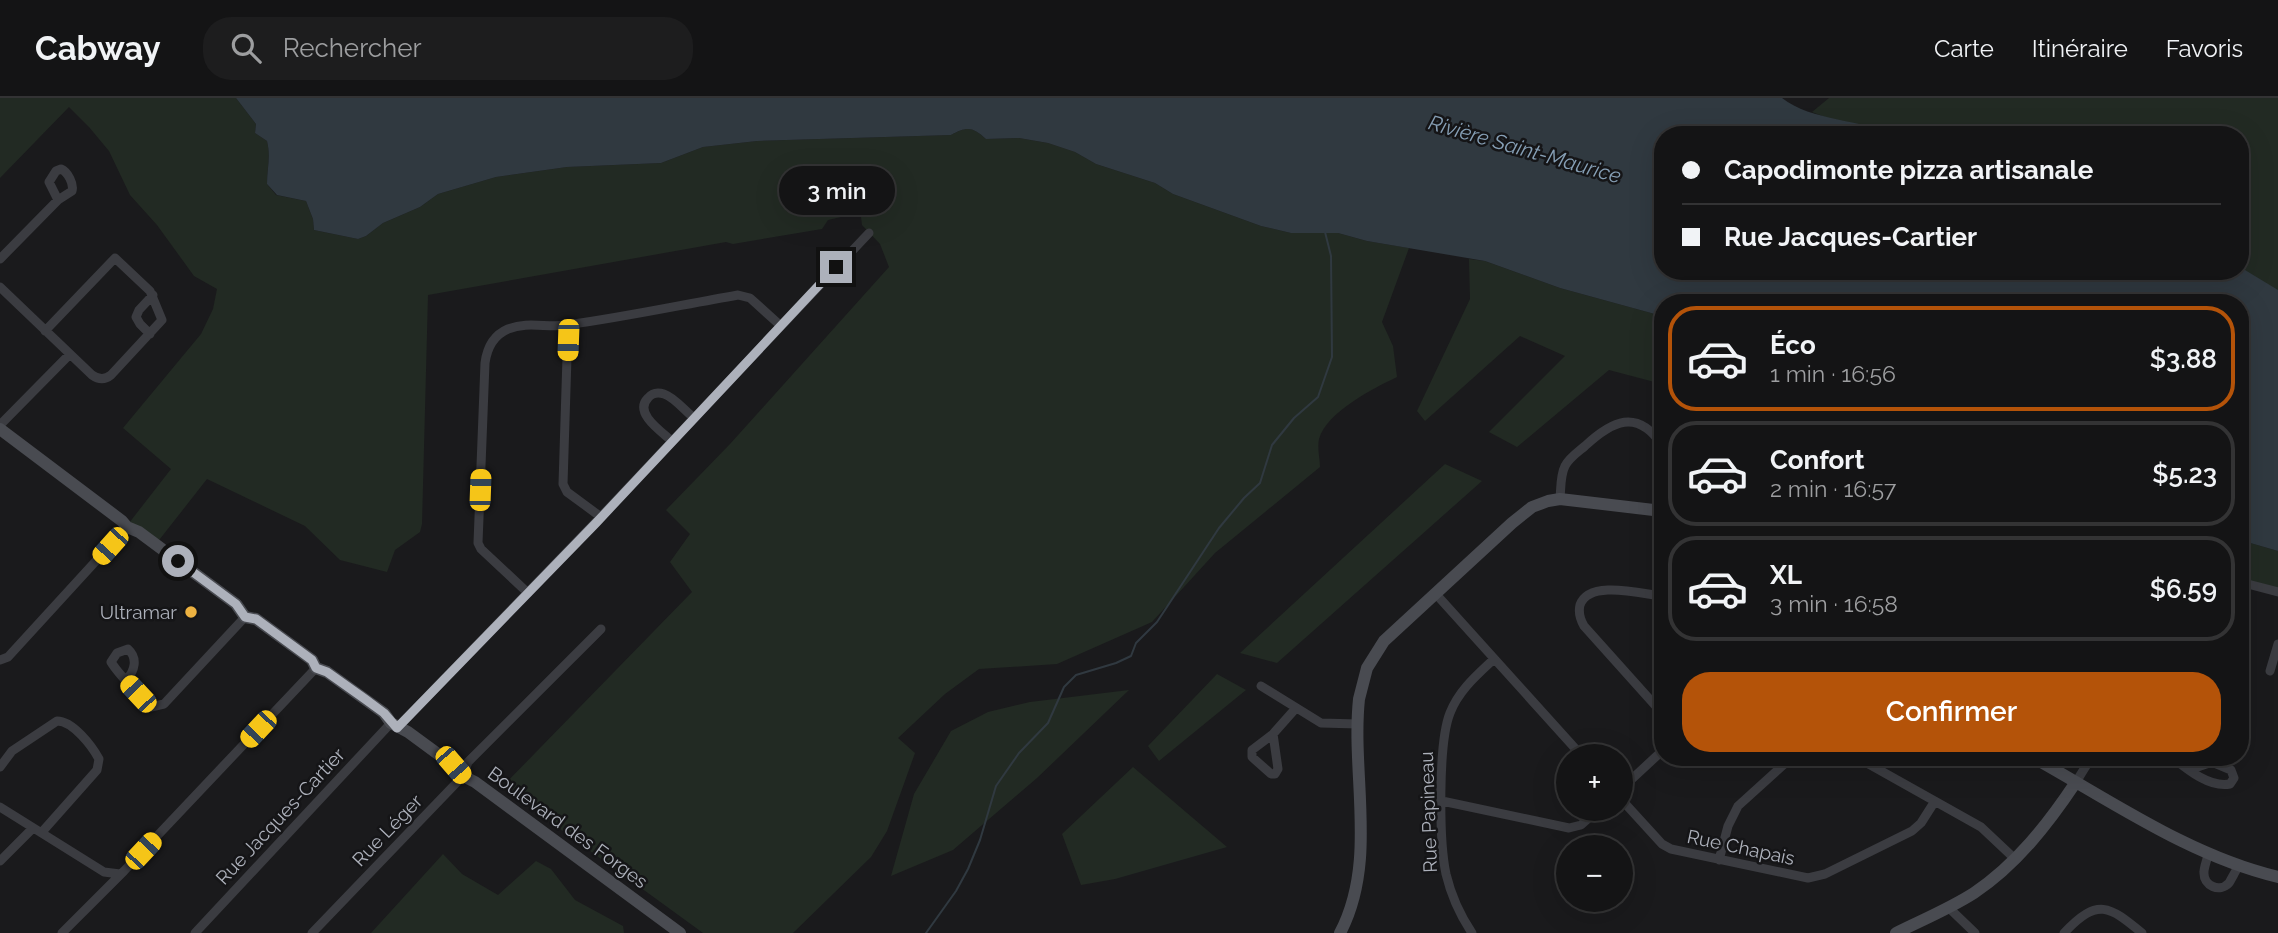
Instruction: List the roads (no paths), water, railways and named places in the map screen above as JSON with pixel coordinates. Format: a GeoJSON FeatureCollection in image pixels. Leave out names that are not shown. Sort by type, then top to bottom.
{"type":"FeatureCollection","features":[{"type":"Feature","properties":{"kind":"street"},"geometry":{"type":"LineString","coordinates":[[0,259],[58,200]]}},
{"type":"Feature","properties":{"kind":"street","name":"Rue Jacques-Cartier"},"geometry":{"type":"LineString","coordinates":[[195,933],[394,725],[528,593],[869,233]]}},
{"type":"Feature","properties":{"kind":"street"},"geometry":{"type":"LineString","coordinates":[[0,287],[45,331],[95,377],[106,379],[162,320],[153,295],[115,258],[45,331]]}},
{"type":"Feature","properties":{"kind":"street"},"geometry":{"type":"LineString","coordinates":[[150,334],[136,317],[153,295]]}},
{"type":"Feature","properties":{"kind":"street"},"geometry":{"type":"LineString","coordinates":[[528,593],[482,551],[478,543],[486,358],[493,341],[508,329],[521,326],[568,325],[741,295],[750,298],[781,326]]}},
{"type":"Feature","properties":{"kind":"street"},"geometry":{"type":"LineString","coordinates":[[568,325],[563,484],[567,492],[601,517]]}},
{"type":"Feature","properties":{"kind":"street"},"geometry":{"type":"LineString","coordinates":[[0,427],[70,354]]}},
{"type":"Feature","properties":{"kind":"street"},"geometry":{"type":"LineString","coordinates":[[672,441],[646,415],[644,406],[648,397],[655,393],[665,394],[694,418]]}},
{"type":"Feature","properties":{"kind":"street"},"geometry":{"type":"LineString","coordinates":[[1560,499],[1565,466],[1598,434],[1626,421],[1637,422],[1654,434]]}},
{"type":"Feature","properties":{"kind":"street","name":"Boulevard des Forges"},"geometry":{"type":"LineString","coordinates":[[0,427],[122,520],[127,527],[139,532],[236,604],[245,617],[256,619],[312,660],[316,668],[327,672],[365,699],[384,713],[394,725],[408,732],[453,765],[463,776],[475,782],[680,933]]}},
{"type":"Feature","properties":{"kind":"street"},"geometry":{"type":"LineString","coordinates":[[1340,933],[1351,909],[1359,873],[1360,689],[1372,657],[1394,630],[1527,510],[1560,499],[1654,510]]}},
{"type":"Feature","properties":{"kind":"street"},"geometry":{"type":"LineString","coordinates":[[0,660],[8,657],[127,527]]}},
{"type":"Feature","properties":{"kind":"street"},"geometry":{"type":"LineString","coordinates":[[2249,585],[2278,592]]}},
{"type":"Feature","properties":{"kind":"street"},"geometry":{"type":"LineString","coordinates":[[1654,595],[1596,590],[1584,598],[1579,612],[1584,626],[1654,704]]}},
{"type":"Feature","properties":{"kind":"street"},"geometry":{"type":"LineString","coordinates":[[1435,593],[1572,744]]}},
{"type":"Feature","properties":{"kind":"street"},"geometry":{"type":"LineString","coordinates":[[126,680],[151,707],[164,704],[245,617]]}},
{"type":"Feature","properties":{"kind":"street","name":"Rue Léger"},"geometry":{"type":"LineString","coordinates":[[312,933],[463,776],[468,762],[601,629]]}},
{"type":"Feature","properties":{"kind":"street"},"geometry":{"type":"LineString","coordinates":[[2270,671],[2278,644]]}},
{"type":"Feature","properties":{"kind":"street","name":"Rue Papineau"},"geometry":{"type":"LineString","coordinates":[[1472,933],[1456,904],[1447,875],[1442,750],[1447,721],[1461,693],[1494,659]]}},
{"type":"Feature","properties":{"kind":"street"},"geometry":{"type":"LineString","coordinates":[[62,933],[316,668]]}},
{"type":"Feature","properties":{"kind":"street"},"geometry":{"type":"LineString","coordinates":[[1261,686],[1323,724],[1358,724]]}},
{"type":"Feature","properties":{"kind":"street"},"geometry":{"type":"LineString","coordinates":[[1273,734],[1296,708]]}},
{"type":"Feature","properties":{"kind":"street"},"geometry":{"type":"LineString","coordinates":[[0,767],[12,751],[57,721],[68,724],[99,759],[97,770],[37,830],[0,861]]}},
{"type":"Feature","properties":{"kind":"street"},"geometry":{"type":"LineString","coordinates":[[1633,778],[1654,758]]}},
{"type":"Feature","properties":{"kind":"street"},"geometry":{"type":"LineString","coordinates":[[1719,860],[1733,814],[1743,801],[1782,766]]}},
{"type":"Feature","properties":{"kind":"street"},"geometry":{"type":"LineString","coordinates":[[1872,766],[1981,827],[2015,859]]}},
{"type":"Feature","properties":{"kind":"street"},"geometry":{"type":"LineString","coordinates":[[2048,766],[2208,855],[2238,867],[2278,877]]}},
{"type":"Feature","properties":{"kind":"street"},"geometry":{"type":"LineString","coordinates":[[1896,933],[1983,887],[2015,859],[2046,824],[2086,766]]}},
{"type":"Feature","properties":{"kind":"street"},"geometry":{"type":"LineString","coordinates":[[2184,766],[2189,770]]}},
{"type":"Feature","properties":{"kind":"street"},"geometry":{"type":"LineString","coordinates":[[1442,801],[1569,828],[1585,821]]}},
{"type":"Feature","properties":{"kind":"street","name":"Rue Chapais"},"geometry":{"type":"LineString","coordinates":[[1633,812],[1666,847],[1796,877],[1820,876],[1912,831],[1921,823],[1935,801]]}},
{"type":"Feature","properties":{"kind":"street"},"geometry":{"type":"LineString","coordinates":[[0,807],[104,872],[120,874]]}},
{"type":"Feature","properties":{"kind":"street"},"geometry":{"type":"LineString","coordinates":[[2208,855],[2204,876],[2206,882],[2213,887],[2226,885],[2238,867]]}},
{"type":"Feature","properties":{"kind":"street"},"geometry":{"type":"LineString","coordinates":[[1948,907],[1975,933]]}},
{"type":"Feature","properties":{"kind":"street"},"geometry":{"type":"LineString","coordinates":[[2064,933],[2086,916],[2099,909],[2108,909],[2119,914],[2142,933]]}},
{"type":"Feature","properties":{"kind":"water","name":"Rivière Saint-Maurice"},"geometry":{"type":"Polygon","coordinates":[[[236,98],[1782,98],[1794,106],[1822,116],[1869,126],[1654,126],[1654,280],[2249,280],[2249,272],[2278,290],[2278,551],[2249,543],[2249,294],[1654,294],[1654,314],[1560,288],[1485,261],[1367,241],[1338,233],[1291,233],[1261,226],[1173,194],[1155,183],[1096,164],[1075,152],[1048,143],[1019,138],[986,139],[970,129],[951,135],[757,141],[703,147],[661,163],[567,167],[496,177],[438,194],[420,207],[383,223],[358,239],[314,230],[306,201],[277,195],[267,184],[267,141],[255,133],[256,124],[236,98]]]}},
{"type":"Feature","properties":{"kind":"waterway"},"geometry":{"type":"LineString","coordinates":[[926,933],[968,869],[980,840],[996,786],[1019,753],[1048,723],[1064,687],[1076,675],[1131,656],[1136,643],[1157,622],[1219,528],[1260,483],[1272,445],[1294,418],[1318,397],[1332,357],[1331,256],[1325,232]]}},
{"type":"Feature","properties":{"kind":"place","name":"Ultramar"},"geometry":{"type":"Point","coordinates":[191,612]}}]}
